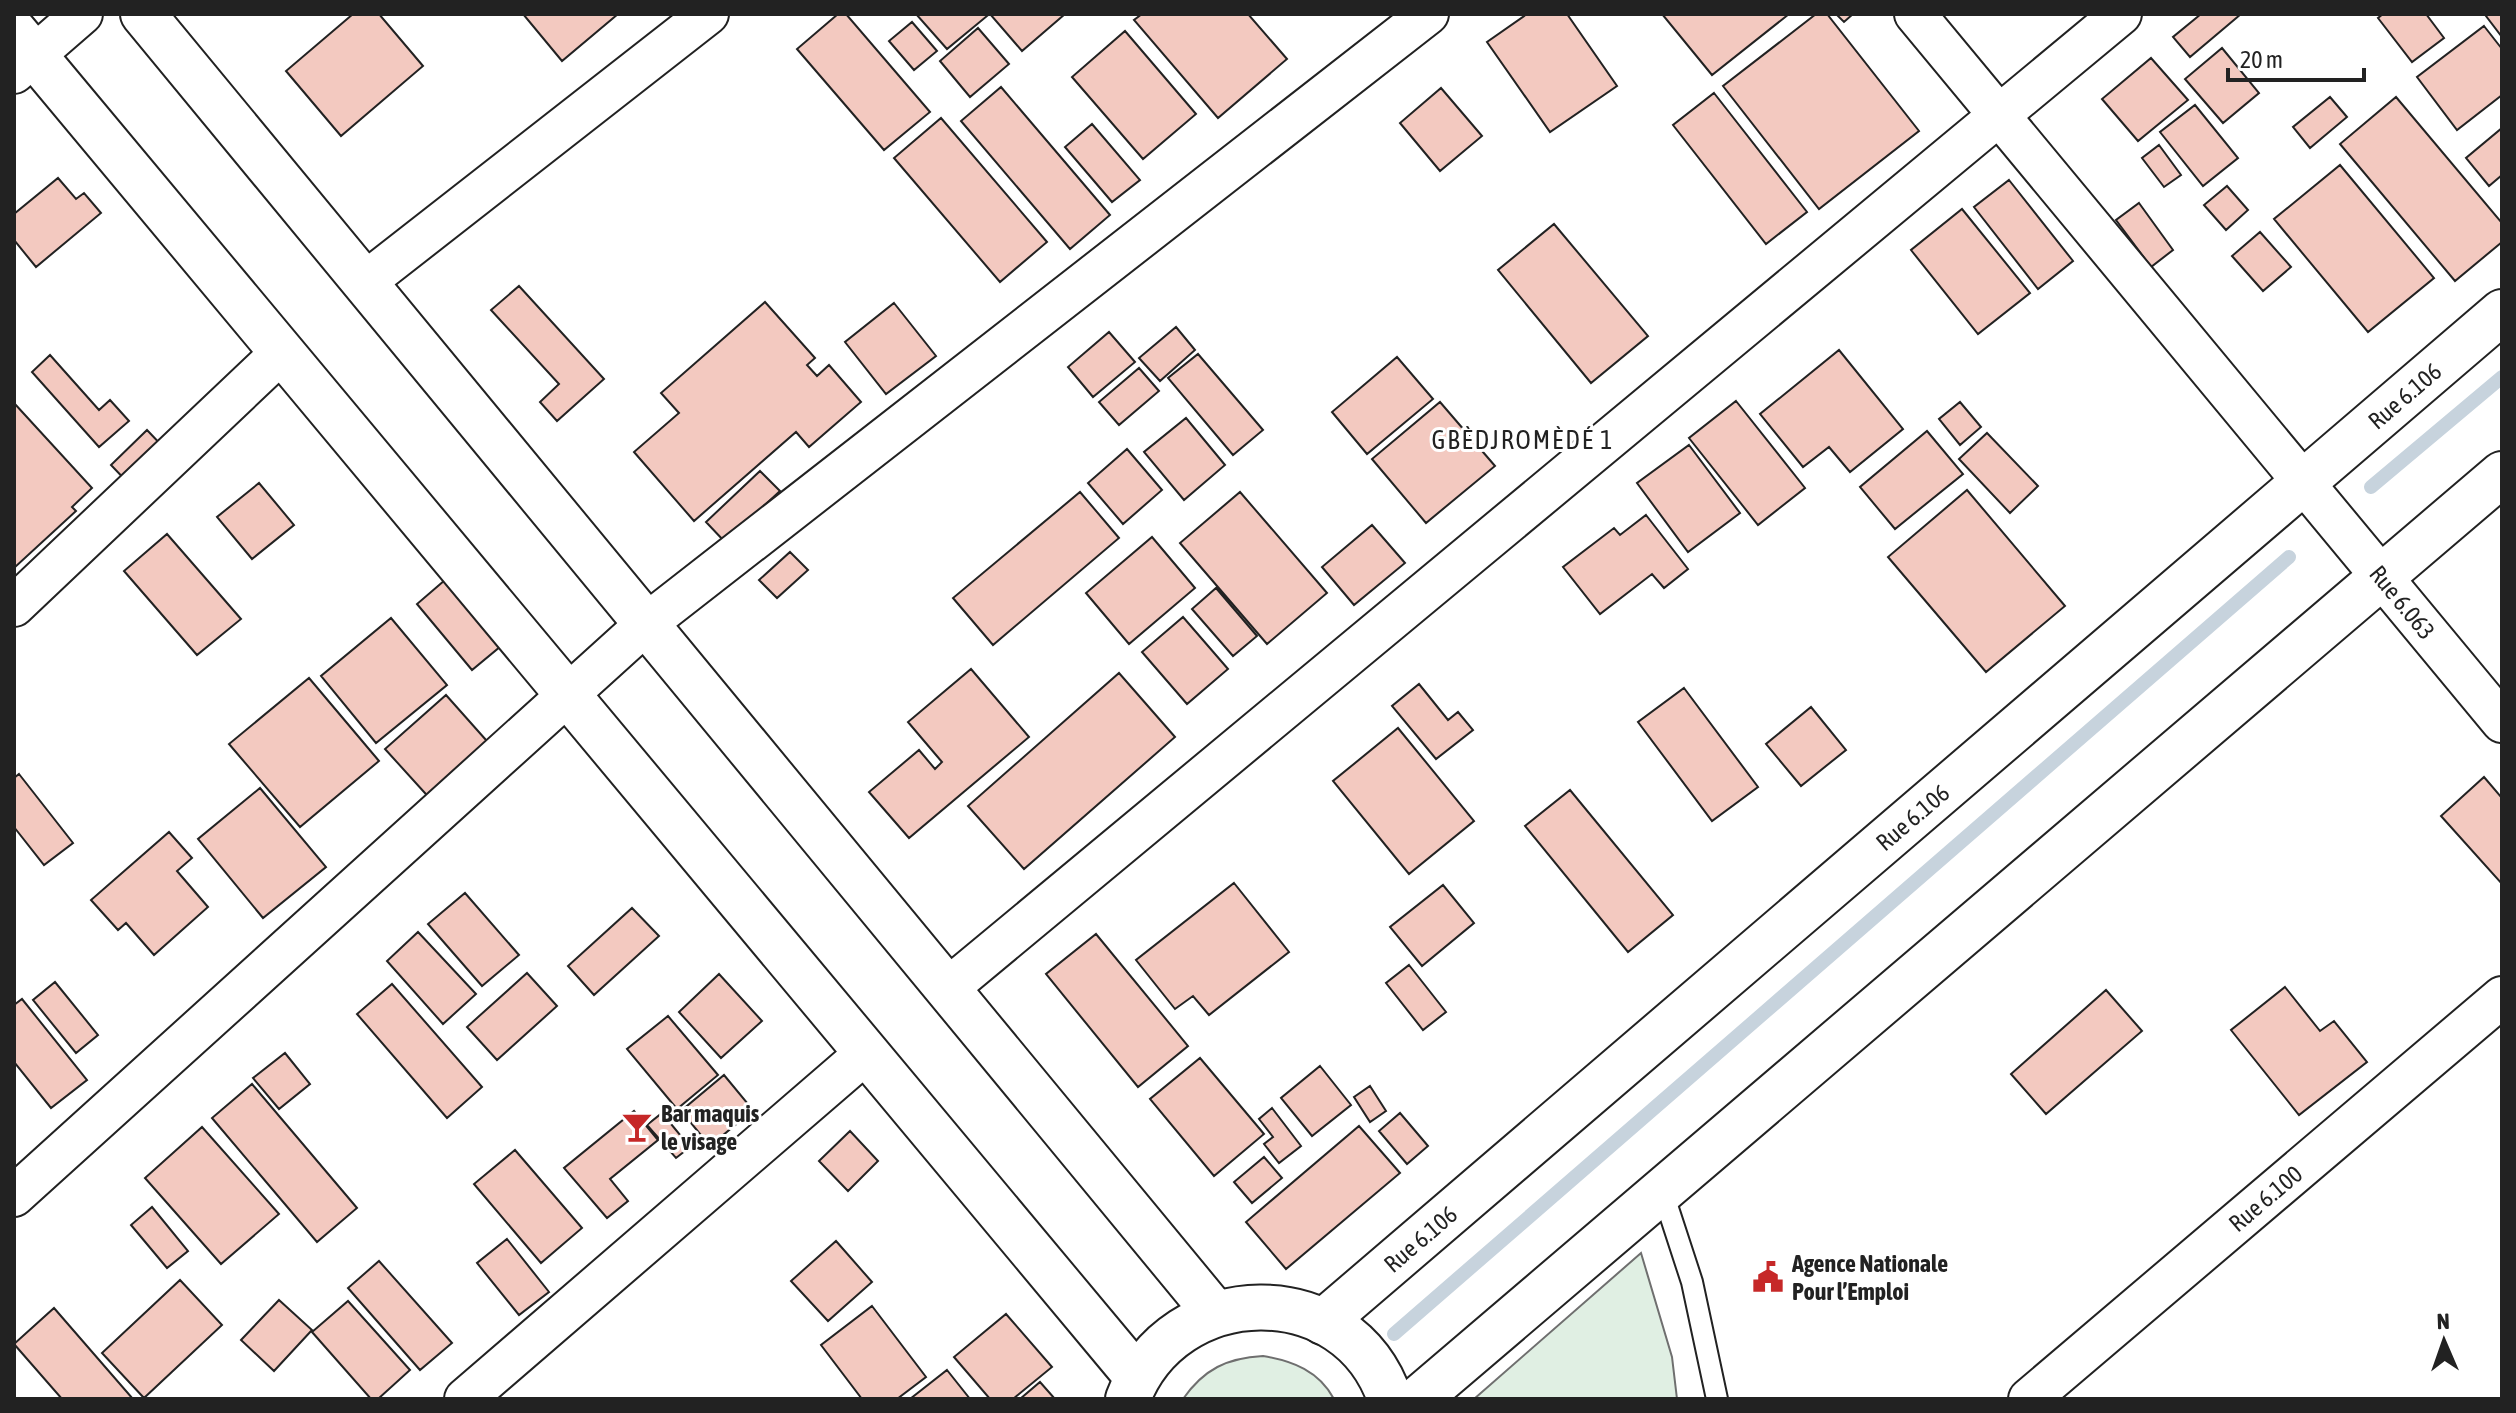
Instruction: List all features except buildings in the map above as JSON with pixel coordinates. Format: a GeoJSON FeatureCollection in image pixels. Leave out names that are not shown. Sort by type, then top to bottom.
{"type":"FeatureCollection","features":[{"type":"Feature","properties":{"kind":"main road"},"geometry":{"type":"LineString","coordinates":[[143,14],[1215,1313]]}},
{"type":"Feature","properties":{"kind":"main road"},"geometry":{"type":"LineString","coordinates":[[21,53],[282,352],[567,694],[866,1053],[1133,1388],[1170,1338],[1215,1313],[1270,1307],[1288,1309],[1323,1322],[1349,1339],[1370,1362],[1390,1399]]}},
{"type":"Feature","properties":{"kind":"main road","name":"Rue 6.106"},"geometry":{"type":"LineString","coordinates":[[1323,1322],[2502,312]]}},
{"type":"Feature","properties":{"kind":"main road"},"geometry":{"type":"LineString","coordinates":[[1418,1399],[2502,474]]}},
{"type":"Feature","properties":{"kind":"street"},"geometry":{"type":"LineString","coordinates":[[21,53],[82,14]]}},
{"type":"Feature","properties":{"kind":"street"},"geometry":{"type":"LineString","coordinates":[[364,283],[708,14]]}},
{"type":"Feature","properties":{"kind":"street"},"geometry":{"type":"LineString","coordinates":[[14,1196],[646,624],[1428,14]]}},
{"type":"Feature","properties":{"kind":"street","name":"Rue 6.063"},"geometry":{"type":"LineString","coordinates":[[1915,14],[2301,484],[2502,722]]}},
{"type":"Feature","properties":{"kind":"street"},"geometry":{"type":"LineString","coordinates":[[947,989],[2121,14]]}},
{"type":"Feature","properties":{"kind":"street"},"geometry":{"type":"LineString","coordinates":[[14,606],[282,352]]}},
{"type":"Feature","properties":{"kind":"street","name":"Rue 6.100"},"geometry":{"type":"LineString","coordinates":[[2029,1399],[2502,997]]}},
{"type":"Feature","properties":{"kind":"street"},"geometry":{"type":"LineString","coordinates":[[465,1399],[866,1053]]}},
{"type":"Feature","properties":{"kind":"lane"},"geometry":{"type":"LineString","coordinates":[[1662,1190],[1692,1282],[1717,1399]]}},
{"type":"Feature","properties":{"kind":"green space"},"geometry":{"type":"Polygon","coordinates":[[[1641,1253],[1672,1357],[1677,1399],[1474,1399],[1641,1253]]]}},
{"type":"Feature","properties":{"kind":"green space"},"geometry":{"type":"Polygon","coordinates":[[[1263,1356],[1285,1361],[1313,1374],[1334,1399],[1183,1399],[1199,1380],[1217,1367],[1238,1359],[1263,1356]]]}},
{"type":"Feature","properties":{"kind":"waterway"},"geometry":{"type":"LineString","coordinates":[[2371,487],[2502,377]]}},
{"type":"Feature","properties":{"kind":"waterway"},"geometry":{"type":"LineString","coordinates":[[1394,1334],[2289,557]]}},
{"type":"Feature","properties":{"kind":"place","name":"Bar maquis le visage"},"geometry":{"type":"Point","coordinates":[637,1127]}},
{"type":"Feature","properties":{"kind":"place","name":"Agence Nationale Pour l’Emploi"},"geometry":{"type":"Point","coordinates":[1768,1277]}},
{"type":"Feature","properties":{"kind":"district","name":"GBÈDJROMÈDÉ 1"},"geometry":{"type":"Point","coordinates":[1523,440]}}]}
